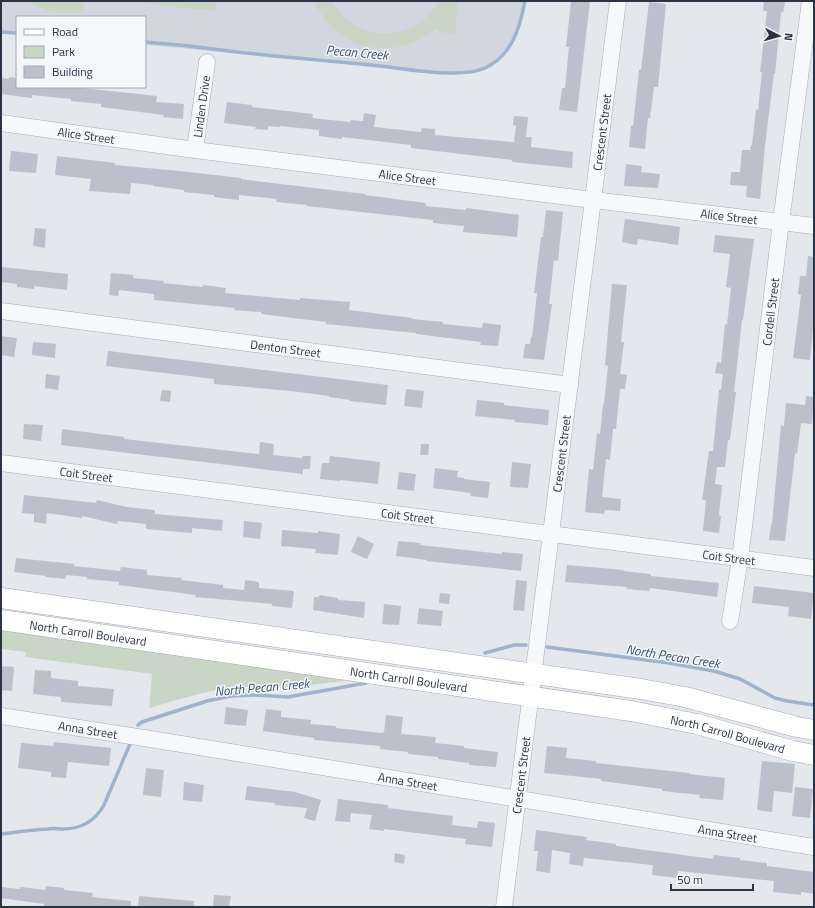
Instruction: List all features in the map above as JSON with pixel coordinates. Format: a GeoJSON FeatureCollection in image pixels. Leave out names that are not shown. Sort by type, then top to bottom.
{"type":"FeatureCollection","features":[{"type":"Feature","properties":{"kind":"main road","name":"North Carroll Boulevard"},"geometry":{"type":"LineString","coordinates":[[1,598],[534,673],[686,696],[797,727],[814,730]]}},
{"type":"Feature","properties":{"kind":"main road","name":"North Carroll Boulevard"},"geometry":{"type":"LineString","coordinates":[[1,620],[674,718],[793,751],[814,755]]}},
{"type":"Feature","properties":{"kind":"street","name":"Crescent Street"},"geometry":{"type":"LineString","coordinates":[[504,907],[618,1]]}},
{"type":"Feature","properties":{"kind":"street","name":"Cordell Street"},"geometry":{"type":"LineString","coordinates":[[730,621],[740,559],[781,222],[810,1]]}},
{"type":"Feature","properties":{"kind":"street","name":"Linden Drive"},"geometry":{"type":"LineString","coordinates":[[195,150],[207,62]]}},
{"type":"Feature","properties":{"kind":"street","name":"Alice Street"},"geometry":{"type":"LineString","coordinates":[[1,123],[195,150],[814,226]]}},
{"type":"Feature","properties":{"kind":"street","name":"Denton Street"},"geometry":{"type":"LineString","coordinates":[[1,311],[570,385]]}},
{"type":"Feature","properties":{"kind":"street","name":"Coit Street"},"geometry":{"type":"LineString","coordinates":[[1,464],[814,568]]}},
{"type":"Feature","properties":{"kind":"street","name":"Anna Street"},"geometry":{"type":"LineString","coordinates":[[1,716],[152,739],[814,847]]}},
{"type":"Feature","properties":{"kind":"shaded area"},"geometry":{"type":"Polygon","coordinates":[[[1,1],[525,1],[515,38],[506,52],[486,68],[469,73],[455,73],[146,45],[146,16],[16,16],[16,33],[1,32],[1,1]]]}},
{"type":"Feature","properties":{"kind":"green space"},"geometry":{"type":"Polygon","coordinates":[[[25,1],[84,1],[83,11],[59,13],[46,10],[25,1]]]}},
{"type":"Feature","properties":{"kind":"green space"},"geometry":{"type":"Polygon","coordinates":[[[126,1],[216,1],[215,11],[126,1]]]}},
{"type":"Feature","properties":{"kind":"green space"},"geometry":{"type":"Polygon","coordinates":[[[314,1],[331,1],[342,15],[355,25],[370,31],[385,34],[400,32],[415,26],[428,15],[439,1],[458,1],[455,34],[439,32],[436,29],[419,40],[402,46],[385,49],[368,47],[352,41],[337,32],[324,18],[314,1]]]}},
{"type":"Feature","properties":{"kind":"green space"},"geometry":{"type":"Polygon","coordinates":[[[1,627],[347,678],[343,681],[337,682],[291,687],[225,688],[149,708],[152,674],[25,657],[26,652],[1,649],[1,627]]]}},
{"type":"Feature","properties":{"kind":"building"},"geometry":{"type":"Polygon","coordinates":[[[571,1],[590,1],[577,112],[559,110],[562,88],[565,88],[569,47],[566,47],[571,1]]]}},
{"type":"Feature","properties":{"kind":"building"},"geometry":{"type":"Polygon","coordinates":[[[764,1],[785,1],[783,13],[781,12],[760,199],[746,197],[747,186],[730,185],[731,172],[740,172],[742,150],[750,150],[752,145],[762,72],[760,72],[767,11],[763,11],[764,1]]]}},
{"type":"Feature","properties":{"kind":"building"},"geometry":{"type":"Polygon","coordinates":[[[649,2],[666,4],[658,87],[654,87],[650,118],[648,118],[645,149],[629,147],[631,126],[633,126],[639,70],[641,70],[649,2]]]}},
{"type":"Feature","properties":{"kind":"building"},"geometry":{"type":"Polygon","coordinates":[[[9,77],[16,78],[16,88],[82,88],[157,96],[156,102],[184,104],[183,119],[163,117],[164,115],[101,107],[101,104],[71,101],[71,99],[32,95],[32,98],[1,94],[1,78],[9,79],[9,77]]]}},
{"type":"Feature","properties":{"kind":"building"},"geometry":{"type":"Polygon","coordinates":[[[227,102],[252,105],[252,107],[313,114],[312,118],[350,122],[351,120],[363,121],[364,113],[376,115],[374,127],[421,132],[422,128],[435,129],[435,135],[514,142],[516,126],[513,125],[514,116],[528,117],[526,137],[532,137],[531,147],[573,152],[572,168],[512,162],[512,160],[411,148],[411,145],[342,137],[342,139],[319,136],[319,130],[280,126],[268,126],[268,130],[255,129],[256,127],[224,123],[227,102]]]}},
{"type":"Feature","properties":{"kind":"building"},"geometry":{"type":"Polygon","coordinates":[[[11,151],[38,154],[36,173],[9,171],[11,151]]]}},
{"type":"Feature","properties":{"kind":"building"},"geometry":{"type":"Polygon","coordinates":[[[57,156],[115,163],[115,165],[241,178],[365,194],[426,203],[426,206],[466,210],[466,208],[519,215],[517,237],[463,232],[464,226],[433,223],[433,220],[307,206],[276,202],[277,199],[239,195],[239,200],[214,197],[214,195],[184,192],[184,190],[153,185],[131,183],[130,194],[89,191],[91,179],[55,175],[57,156]]]}},
{"type":"Feature","properties":{"kind":"building"},"geometry":{"type":"Polygon","coordinates":[[[626,164],[642,166],[641,172],[660,174],[658,188],[624,186],[626,164]]]}},
{"type":"Feature","properties":{"kind":"building"},"geometry":{"type":"Polygon","coordinates":[[[546,210],[563,212],[558,261],[554,260],[549,304],[552,304],[544,360],[523,358],[525,344],[530,344],[532,337],[537,293],[534,293],[546,210]]]}},
{"type":"Feature","properties":{"kind":"building"},"geometry":{"type":"Polygon","coordinates":[[[625,219],[680,227],[678,245],[638,239],[637,245],[622,242],[625,219]]]}},
{"type":"Feature","properties":{"kind":"building"},"geometry":{"type":"Polygon","coordinates":[[[35,228],[46,229],[45,248],[33,246],[35,228]]]}},
{"type":"Feature","properties":{"kind":"building"},"geometry":{"type":"Polygon","coordinates":[[[715,235],[754,239],[742,320],[730,440],[728,440],[725,467],[717,467],[715,484],[722,485],[719,533],[703,531],[706,500],[702,500],[709,451],[713,451],[719,390],[721,390],[723,374],[715,373],[717,362],[721,363],[731,288],[726,287],[730,254],[713,252],[715,235]]]}},
{"type":"Feature","properties":{"kind":"building"},"geometry":{"type":"Polygon","coordinates":[[[808,256],[814,257],[814,317],[810,360],[793,358],[801,295],[798,294],[800,276],[806,276],[808,256]]]}},
{"type":"Feature","properties":{"kind":"building"},"geometry":{"type":"Polygon","coordinates":[[[1,267],[68,274],[67,290],[34,286],[34,289],[17,287],[17,284],[1,282],[1,267]]]}},
{"type":"Feature","properties":{"kind":"building"},"geometry":{"type":"Polygon","coordinates":[[[111,273],[133,275],[133,278],[164,281],[163,283],[226,288],[225,293],[300,300],[300,298],[350,302],[349,310],[443,322],[443,324],[482,328],[483,323],[501,325],[498,346],[480,345],[481,342],[416,333],[326,324],[326,322],[261,314],[261,312],[234,310],[235,308],[154,300],[154,294],[119,290],[118,296],[109,295],[111,273]]]}},
{"type":"Feature","properties":{"kind":"building"},"geometry":{"type":"Polygon","coordinates":[[[612,284],[627,285],[621,342],[624,342],[620,374],[627,375],[625,389],[620,389],[616,429],[613,429],[610,460],[606,459],[602,497],[621,499],[620,511],[605,510],[604,514],[585,512],[589,469],[593,470],[597,433],[600,434],[604,404],[608,366],[605,365],[612,284]]]}},
{"type":"Feature","properties":{"kind":"building"},"geometry":{"type":"Polygon","coordinates":[[[1,336],[17,338],[14,357],[1,355],[1,336]]]}},
{"type":"Feature","properties":{"kind":"building"},"geometry":{"type":"Polygon","coordinates":[[[33,342],[56,344],[55,358],[32,355],[33,342]]]}},
{"type":"Feature","properties":{"kind":"building"},"geometry":{"type":"Polygon","coordinates":[[[108,351],[388,385],[386,405],[350,401],[329,396],[291,391],[214,384],[214,379],[106,366],[108,351]]]}},
{"type":"Feature","properties":{"kind":"building"},"geometry":{"type":"Polygon","coordinates":[[[46,374],[60,376],[58,390],[45,388],[46,374]]]}},
{"type":"Feature","properties":{"kind":"building"},"geometry":{"type":"Polygon","coordinates":[[[406,389],[424,391],[422,408],[404,406],[406,389]]]}},
{"type":"Feature","properties":{"kind":"building"},"geometry":{"type":"Polygon","coordinates":[[[162,390],[171,391],[170,402],[160,401],[162,390]]]}},
{"type":"Feature","properties":{"kind":"building"},"geometry":{"type":"Polygon","coordinates":[[[806,396],[814,397],[812,424],[801,423],[797,454],[795,453],[785,541],[769,540],[772,524],[781,425],[784,426],[786,403],[805,405],[806,396]]]}},
{"type":"Feature","properties":{"kind":"building"},"geometry":{"type":"Polygon","coordinates":[[[477,400],[504,403],[504,405],[549,410],[548,425],[475,416],[477,400]]]}},
{"type":"Feature","properties":{"kind":"building"},"geometry":{"type":"Polygon","coordinates":[[[24,424],[43,425],[41,441],[23,439],[24,424]]]}},
{"type":"Feature","properties":{"kind":"building"},"geometry":{"type":"Polygon","coordinates":[[[62,429],[124,437],[124,439],[259,454],[260,442],[274,444],[273,455],[302,458],[303,456],[311,456],[310,469],[303,469],[303,474],[61,445],[62,429]]]}},
{"type":"Feature","properties":{"kind":"building"},"geometry":{"type":"Polygon","coordinates":[[[421,444],[429,444],[428,455],[420,455],[421,444]]]}},
{"type":"Feature","properties":{"kind":"building"},"geometry":{"type":"Polygon","coordinates":[[[330,456],[380,462],[378,484],[320,479],[322,463],[329,463],[330,456]]]}},
{"type":"Feature","properties":{"kind":"building"},"geometry":{"type":"Polygon","coordinates":[[[512,462],[531,464],[528,488],[510,487],[512,462]]]}},
{"type":"Feature","properties":{"kind":"building"},"geometry":{"type":"Polygon","coordinates":[[[435,468],[458,471],[457,477],[464,479],[490,482],[488,498],[470,496],[471,493],[433,488],[435,468]]]}},
{"type":"Feature","properties":{"kind":"building"},"geometry":{"type":"Polygon","coordinates":[[[399,472],[416,474],[414,491],[397,489],[399,472]]]}},
{"type":"Feature","properties":{"kind":"building"},"geometry":{"type":"Polygon","coordinates":[[[24,495],[96,503],[97,500],[127,507],[155,510],[155,514],[223,520],[222,531],[192,528],[192,533],[146,529],[146,524],[118,521],[117,524],[82,516],[82,518],[47,513],[46,524],[34,522],[34,514],[22,513],[24,495]]]}},
{"type":"Feature","properties":{"kind":"building"},"geometry":{"type":"Polygon","coordinates":[[[244,521],[262,523],[260,539],[243,537],[244,521]]]}},
{"type":"Feature","properties":{"kind":"building"},"geometry":{"type":"Polygon","coordinates":[[[282,530],[318,533],[318,531],[340,534],[338,555],[315,553],[316,549],[281,546],[282,530]]]}},
{"type":"Feature","properties":{"kind":"building"},"geometry":{"type":"Polygon","coordinates":[[[358,536],[374,544],[367,559],[351,552],[358,536]]]}},
{"type":"Feature","properties":{"kind":"building"},"geometry":{"type":"Polygon","coordinates":[[[398,541],[421,543],[420,545],[502,554],[502,552],[523,554],[521,571],[426,561],[427,560],[396,556],[398,541]]]}},
{"type":"Feature","properties":{"kind":"building"},"geometry":{"type":"Polygon","coordinates":[[[16,558],[74,564],[74,566],[120,571],[121,567],[147,570],[147,575],[182,578],[181,580],[223,585],[223,588],[244,590],[245,580],[259,582],[259,588],[294,591],[292,608],[272,606],[272,604],[195,597],[196,595],[119,585],[119,582],[87,579],[87,577],[66,575],[65,579],[14,572],[16,558]]]}},
{"type":"Feature","properties":{"kind":"building"},"geometry":{"type":"Polygon","coordinates":[[[567,565],[624,570],[623,571],[651,574],[651,576],[719,583],[717,597],[650,588],[649,591],[627,589],[627,587],[565,582],[567,565]]]}},
{"type":"Feature","properties":{"kind":"building"},"geometry":{"type":"Polygon","coordinates":[[[516,580],[527,581],[524,611],[513,610],[516,580]]]}},
{"type":"Feature","properties":{"kind":"building"},"geometry":{"type":"Polygon","coordinates":[[[754,586],[814,593],[811,619],[788,616],[789,607],[752,603],[754,586]]]}},
{"type":"Feature","properties":{"kind":"building"},"geometry":{"type":"Polygon","coordinates":[[[440,593],[450,594],[449,604],[439,603],[440,593]]]}},
{"type":"Feature","properties":{"kind":"building"},"geometry":{"type":"Polygon","coordinates":[[[319,595],[338,598],[338,600],[365,602],[364,618],[313,610],[314,597],[319,597],[319,595]]]}},
{"type":"Feature","properties":{"kind":"building"},"geometry":{"type":"Polygon","coordinates":[[[384,604],[401,606],[399,625],[382,624],[384,604]]]}},
{"type":"Feature","properties":{"kind":"building"},"geometry":{"type":"Polygon","coordinates":[[[419,608],[443,611],[441,626],[417,624],[419,608]]]}},
{"type":"Feature","properties":{"kind":"building"},"geometry":{"type":"Polygon","coordinates":[[[1,666],[14,667],[12,691],[1,690],[1,666]]]}},
{"type":"Feature","properties":{"kind":"building"},"geometry":{"type":"Polygon","coordinates":[[[35,670],[51,671],[51,678],[78,681],[78,686],[114,689],[112,706],[61,702],[61,697],[33,694],[35,670]]]}},
{"type":"Feature","properties":{"kind":"building"},"geometry":{"type":"Polygon","coordinates":[[[226,707],[248,710],[246,726],[224,724],[226,707]]]}},
{"type":"Feature","properties":{"kind":"building"},"geometry":{"type":"Polygon","coordinates":[[[266,709],[281,711],[281,717],[311,720],[310,724],[336,726],[336,728],[382,733],[384,732],[386,715],[403,717],[401,734],[436,737],[435,743],[498,752],[496,767],[469,765],[469,763],[438,759],[438,757],[380,749],[380,746],[314,740],[314,738],[263,731],[266,709]]]}},
{"type":"Feature","properties":{"kind":"building"},"geometry":{"type":"Polygon","coordinates":[[[54,742],[111,748],[109,766],[68,762],[66,778],[51,777],[51,772],[18,768],[21,743],[53,746],[54,742]]]}},
{"type":"Feature","properties":{"kind":"building"},"geometry":{"type":"Polygon","coordinates":[[[547,746],[567,748],[566,758],[596,761],[596,763],[725,778],[723,800],[699,798],[700,795],[662,791],[662,789],[601,781],[601,779],[544,773],[547,746]]]}},
{"type":"Feature","properties":{"kind":"building"},"geometry":{"type":"Polygon","coordinates":[[[762,761],[795,764],[792,793],[774,791],[772,812],[757,810],[762,761]]]}},
{"type":"Feature","properties":{"kind":"building"},"geometry":{"type":"Polygon","coordinates":[[[146,768],[164,770],[161,797],[143,795],[146,768]]]}},
{"type":"Feature","properties":{"kind":"building"},"geometry":{"type":"Polygon","coordinates":[[[184,782],[204,785],[202,802],[183,800],[184,782]]]}},
{"type":"Feature","properties":{"kind":"building"},"geometry":{"type":"Polygon","coordinates":[[[247,786],[295,792],[321,800],[315,821],[304,818],[307,808],[245,800],[247,786]]]}},
{"type":"Feature","properties":{"kind":"building"},"geometry":{"type":"Polygon","coordinates":[[[795,787],[813,789],[810,818],[792,816],[795,787]]]}},
{"type":"Feature","properties":{"kind":"building"},"geometry":{"type":"Polygon","coordinates":[[[338,799],[388,805],[388,808],[453,816],[452,825],[477,828],[478,821],[495,823],[492,847],[465,844],[466,839],[384,829],[384,831],[369,829],[372,815],[351,813],[350,822],[335,821],[338,799]]]}},
{"type":"Feature","properties":{"kind":"building"},"geometry":{"type":"Polygon","coordinates":[[[536,830],[587,837],[586,840],[616,844],[616,846],[713,859],[714,855],[740,858],[740,860],[767,863],[767,866],[814,872],[814,894],[801,892],[801,895],[773,892],[774,881],[678,871],[678,878],[652,875],[653,865],[584,858],[583,866],[569,864],[570,853],[552,850],[550,873],[536,871],[538,851],[534,851],[536,830]]]}},
{"type":"Feature","properties":{"kind":"building"},"geometry":{"type":"Polygon","coordinates":[[[395,853],[405,855],[404,864],[394,862],[395,853]]]}},
{"type":"Feature","properties":{"kind":"building"},"geometry":{"type":"Polygon","coordinates":[[[46,886],[64,888],[64,890],[93,893],[92,897],[131,901],[131,907],[44,907],[44,904],[1,898],[1,887],[20,889],[21,887],[45,890],[46,886]]]}},
{"type":"Feature","properties":{"kind":"building"},"geometry":{"type":"Polygon","coordinates":[[[214,895],[231,896],[229,907],[213,907],[214,895]]]}},
{"type":"Feature","properties":{"kind":"building"},"geometry":{"type":"Polygon","coordinates":[[[139,896],[194,901],[194,907],[138,907],[139,896]]]}},
{"type":"Feature","properties":{"kind":"waterway","name":"Pecan Creek"},"geometry":{"type":"LineString","coordinates":[[146,42],[419,71],[462,73],[485,68],[502,56],[513,40],[525,1]]}},
{"type":"Feature","properties":{"kind":"waterway","name":"Pecan Creek"},"geometry":{"type":"LineString","coordinates":[[1,32],[16,33]]}},
{"type":"Feature","properties":{"kind":"waterway","name":"North Pecan Creek"},"geometry":{"type":"LineString","coordinates":[[485,653],[514,645],[526,645]]}},
{"type":"Feature","properties":{"kind":"waterway","name":"North Pecan Creek"},"geometry":{"type":"LineString","coordinates":[[547,647],[669,663],[714,671],[740,679],[775,698],[814,705]]}},
{"type":"Feature","properties":{"kind":"waterway","name":"North Pecan Creek"},"geometry":{"type":"LineString","coordinates":[[138,725],[142,722],[207,701],[231,696],[254,695],[288,697],[366,683]]}},
{"type":"Feature","properties":{"kind":"waterway","name":"North Pecan Creek"},"geometry":{"type":"LineString","coordinates":[[1,834],[30,830],[70,829],[82,826],[92,820],[104,805],[130,744]]}}]}
